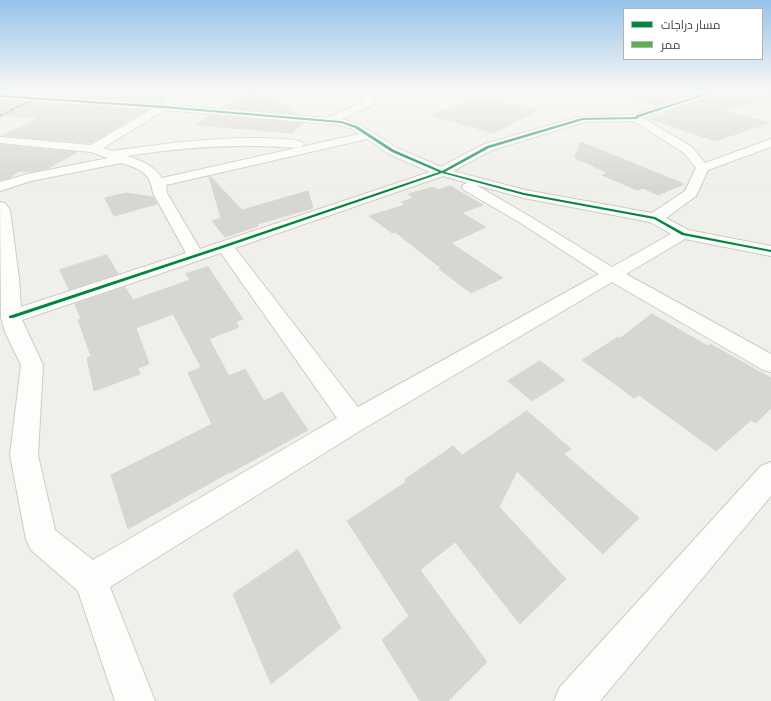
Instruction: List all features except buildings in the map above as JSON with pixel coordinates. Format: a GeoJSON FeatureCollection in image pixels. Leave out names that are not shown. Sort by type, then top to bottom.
{"type":"FeatureCollection","features":[{"type":"Feature","properties":{"kind":"street"},"geometry":{"type":"LineString","coordinates":[[92,150],[136,124]]}},
{"type":"Feature","properties":{"kind":"street"},"geometry":{"type":"LineString","coordinates":[[346,124],[356,126],[393,151],[442,172],[524,219],[613,275],[771,364]]}},
{"type":"Feature","properties":{"kind":"street"},"geometry":{"type":"LineString","coordinates":[[9,329],[196,256],[442,172],[488,147],[567,124]]}},
{"type":"Feature","properties":{"kind":"street"},"geometry":{"type":"LineString","coordinates":[[645,124],[688,150],[703,168]]}},
{"type":"Feature","properties":{"kind":"street"},"geometry":{"type":"LineString","coordinates":[[159,183],[369,135]]}},
{"type":"Feature","properties":{"kind":"street"},"geometry":{"type":"LineString","coordinates":[[0,140],[58,145],[92,150],[138,164],[150,172],[159,183],[160,193],[196,256]]}},
{"type":"Feature","properties":{"kind":"street"},"geometry":{"type":"LineString","coordinates":[[0,187],[28,178],[160,147],[228,141],[271,142],[315,147]]}},
{"type":"Feature","properties":{"kind":"street"},"geometry":{"type":"LineString","coordinates":[[655,218],[691,192],[703,168],[771,143]]}},
{"type":"Feature","properties":{"kind":"street"},"geometry":{"type":"LineString","coordinates":[[442,172],[524,194],[655,218],[683,234],[771,251]]}},
{"type":"Feature","properties":{"kind":"street"},"geometry":{"type":"LineString","coordinates":[[1,220],[9,329],[32,365],[24,455],[42,539],[91,580],[135,701]]}},
{"type":"Feature","properties":{"kind":"street"},"geometry":{"type":"LineString","coordinates":[[91,580],[354,421],[683,234]]}},
{"type":"Feature","properties":{"kind":"street"},"geometry":{"type":"LineString","coordinates":[[225,246],[354,421]]}},
{"type":"Feature","properties":{"kind":"street"},"geometry":{"type":"LineString","coordinates":[[574,701],[771,475]]}},
{"type":"Feature","properties":{"kind":"cycle path"},"geometry":{"type":"LineString","coordinates":[[346,124],[356,127],[393,151],[442,172],[524,194],[655,218],[683,234],[771,251]]}},
{"type":"Feature","properties":{"kind":"cycle path"},"geometry":{"type":"LineString","coordinates":[[11,317],[442,172],[488,147],[567,124]]}}]}
